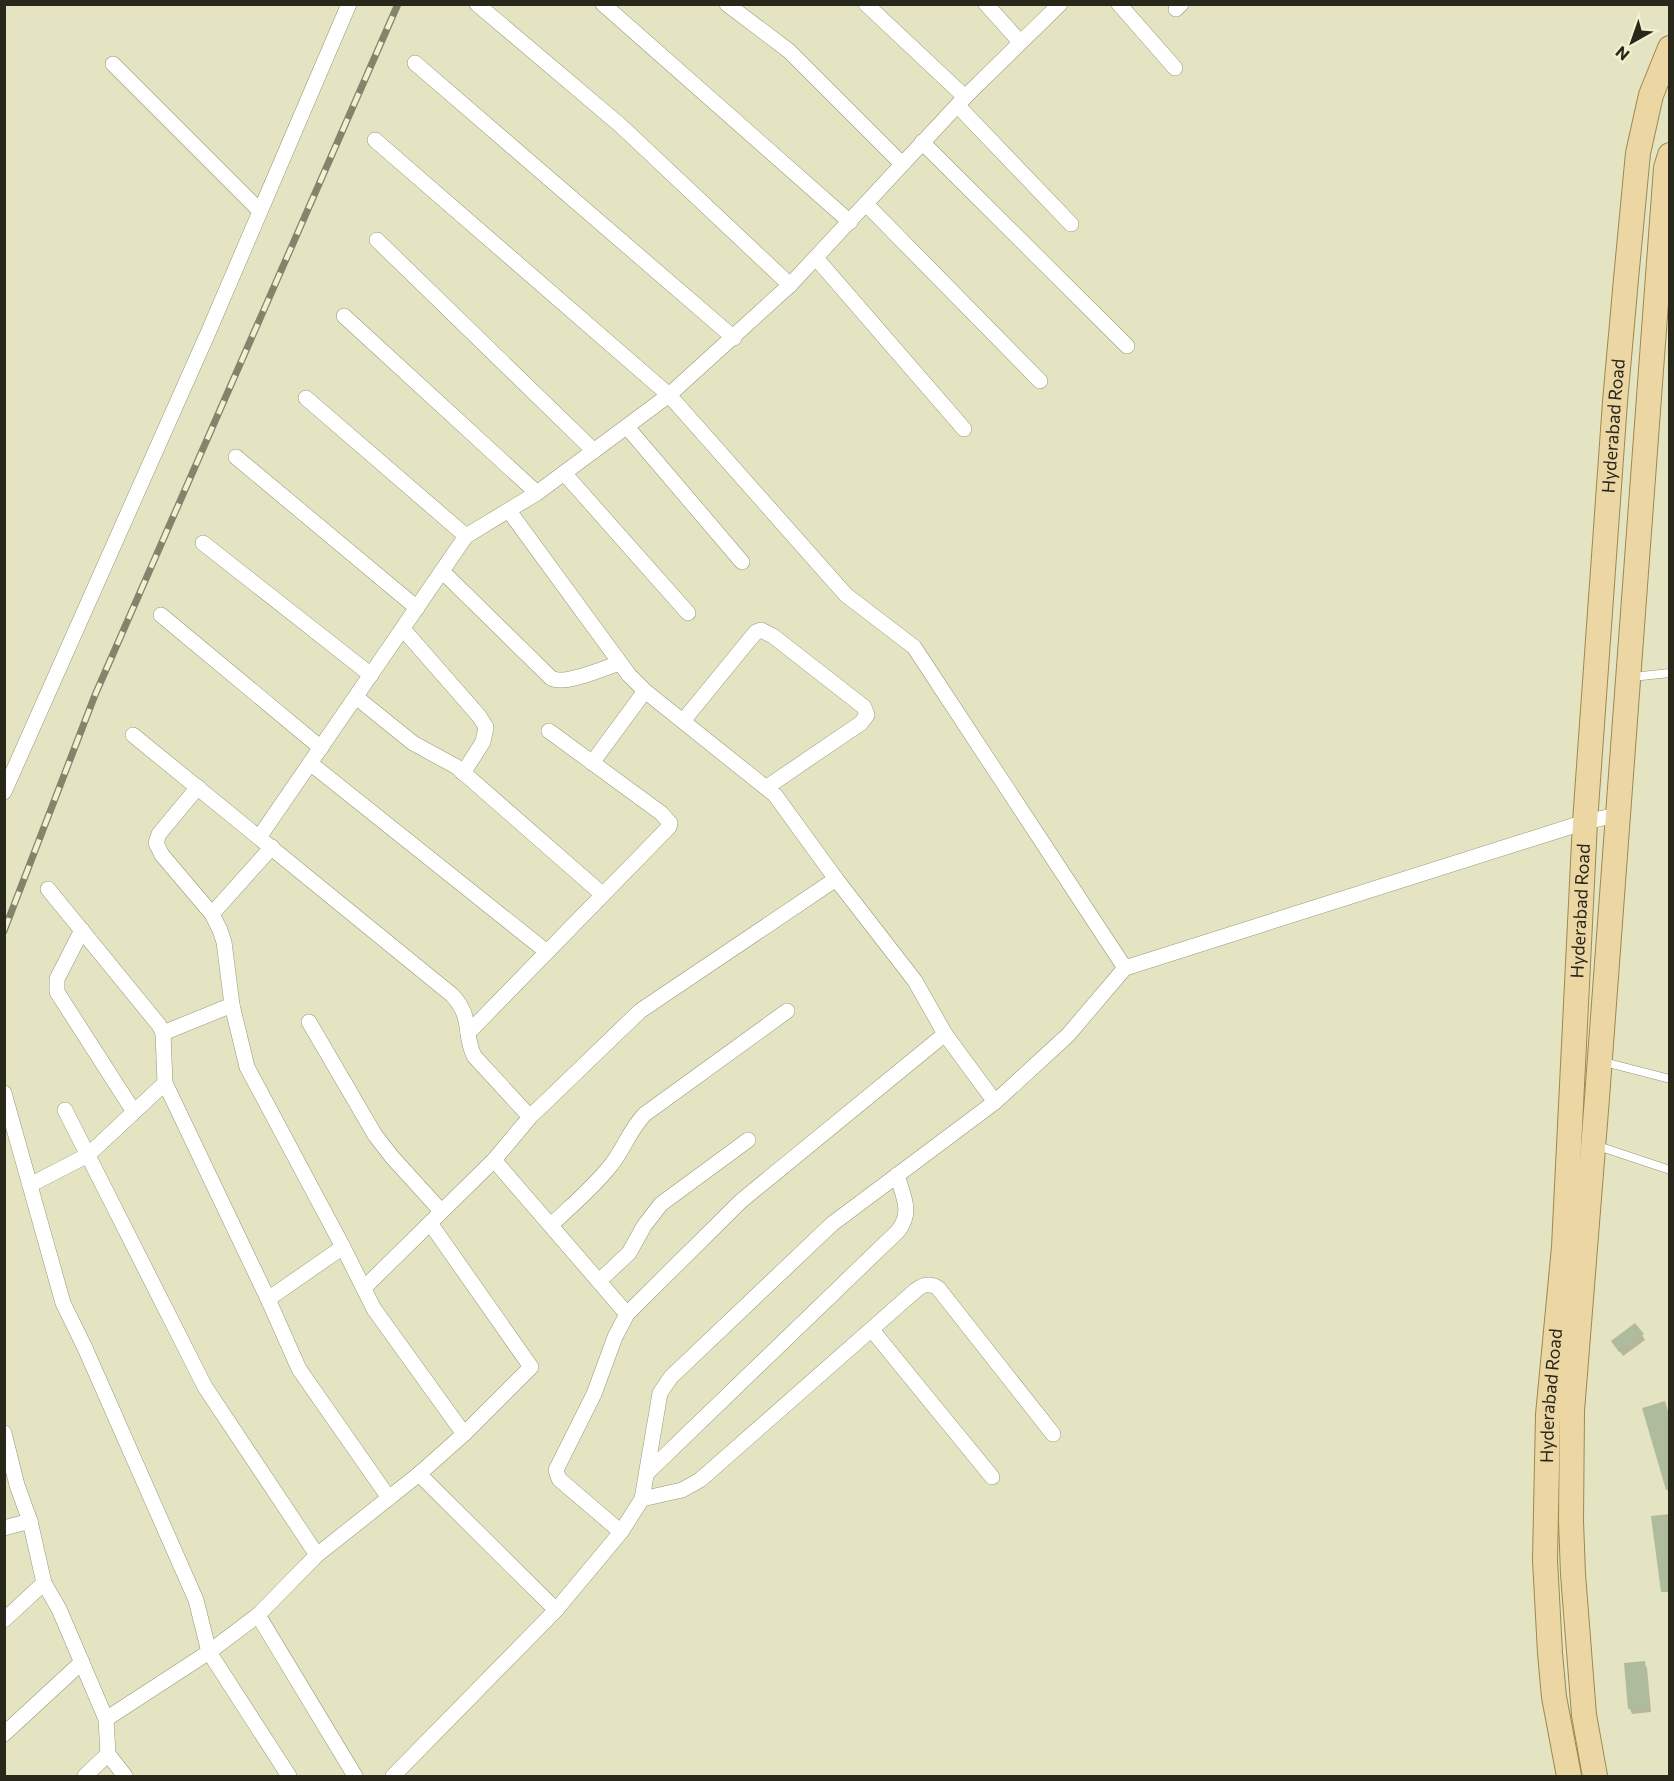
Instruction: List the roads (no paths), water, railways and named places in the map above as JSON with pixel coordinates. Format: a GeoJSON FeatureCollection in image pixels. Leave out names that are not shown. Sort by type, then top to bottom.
{"type":"FeatureCollection","features":[{"type":"Feature","properties":{"kind":"main road","name":"Hyderabad Road"},"geometry":{"type":"LineString","coordinates":[[1596,1776],[1584,1714],[1573,1574],[1572,1411],[1628,677],[1648,275],[1638,153],[1651,95],[1670,48]]}},
{"type":"Feature","properties":{"kind":"main road","name":"Hyderabad Road"},"geometry":{"type":"LineString","coordinates":[[1569,1776],[1554,1697],[1550,1653],[1545,1560],[1548,1415],[1564,1247],[1585,822],[1648,275],[1670,155]]}},
{"type":"Feature","properties":{"kind":"street"},"geometry":{"type":"LineString","coordinates":[[4,792],[349,4]]}},
{"type":"Feature","properties":{"kind":"street"},"geometry":{"type":"LineString","coordinates":[[477,4],[620,125],[790,285]]}},
{"type":"Feature","properties":{"kind":"street"},"geometry":{"type":"LineString","coordinates":[[603,4],[850,222]]}},
{"type":"Feature","properties":{"kind":"street"},"geometry":{"type":"LineString","coordinates":[[727,4],[789,51],[901,163]]}},
{"type":"Feature","properties":{"kind":"street"},"geometry":{"type":"LineString","coordinates":[[866,4],[961,101],[1071,224]]}},
{"type":"Feature","properties":{"kind":"street"},"geometry":{"type":"LineString","coordinates":[[986,4],[1020,42]]}},
{"type":"Feature","properties":{"kind":"street"},"geometry":{"type":"LineString","coordinates":[[260,836],[466,536],[537,493],[669,396],[734,338],[816,258],[901,163],[961,101],[1060,4]]}},
{"type":"Feature","properties":{"kind":"street"},"geometry":{"type":"LineString","coordinates":[[1119,4],[1174,68]]}},
{"type":"Feature","properties":{"kind":"street"},"geometry":{"type":"LineString","coordinates":[[415,63],[734,338]]}},
{"type":"Feature","properties":{"kind":"street"},"geometry":{"type":"LineString","coordinates":[[113,64],[260,211]]}},
{"type":"Feature","properties":{"kind":"street"},"geometry":{"type":"LineString","coordinates":[[375,140],[669,396],[846,595],[914,647],[1125,968]]}},
{"type":"Feature","properties":{"kind":"street"},"geometry":{"type":"LineString","coordinates":[[922,142],[1127,346]]}},
{"type":"Feature","properties":{"kind":"street"},"geometry":{"type":"LineString","coordinates":[[866,204],[1040,381]]}},
{"type":"Feature","properties":{"kind":"street"},"geometry":{"type":"LineString","coordinates":[[377,240],[594,451]]}},
{"type":"Feature","properties":{"kind":"street"},"geometry":{"type":"LineString","coordinates":[[816,258],[964,429]]}},
{"type":"Feature","properties":{"kind":"street"},"geometry":{"type":"LineString","coordinates":[[344,316],[537,493]]}},
{"type":"Feature","properties":{"kind":"street"},"geometry":{"type":"LineString","coordinates":[[306,398],[466,536]]}},
{"type":"Feature","properties":{"kind":"street"},"geometry":{"type":"LineString","coordinates":[[627,427],[742,562]]}},
{"type":"Feature","properties":{"kind":"street"},"geometry":{"type":"LineString","coordinates":[[236,457],[417,608]]}},
{"type":"Feature","properties":{"kind":"street"},"geometry":{"type":"LineString","coordinates":[[564,473],[688,613]]}},
{"type":"Feature","properties":{"kind":"street"},"geometry":{"type":"LineString","coordinates":[[509,511],[629,675],[645,691],[767,787],[783,805],[836,879],[915,981],[945,1034],[996,1102]]}},
{"type":"Feature","properties":{"kind":"street"},"geometry":{"type":"LineString","coordinates":[[203,543],[371,675]]}},
{"type":"Feature","properties":{"kind":"street"},"geometry":{"type":"LineString","coordinates":[[442,571],[556,681],[620,663]]}},
{"type":"Feature","properties":{"kind":"street"},"geometry":{"type":"LineString","coordinates":[[161,615],[321,748]]}},
{"type":"Feature","properties":{"kind":"street"},"geometry":{"type":"LineString","coordinates":[[403,629],[479,716],[486,728],[483,742],[464,773]]}},
{"type":"Feature","properties":{"kind":"street"},"geometry":{"type":"LineString","coordinates":[[683,721],[750,639],[761,630],[773,636],[864,707],[867,715],[861,723],[767,787]]}},
{"type":"Feature","properties":{"kind":"street"},"geometry":{"type":"LineString","coordinates":[[592,763],[645,691]]}},
{"type":"Feature","properties":{"kind":"street"},"geometry":{"type":"LineString","coordinates":[[356,697],[413,743],[464,773],[602,894]]}},
{"type":"Feature","properties":{"kind":"street"},"geometry":{"type":"LineString","coordinates":[[468,1033],[602,894],[666,833],[670,823],[661,813],[549,731]]}},
{"type":"Feature","properties":{"kind":"street"},"geometry":{"type":"LineString","coordinates":[[133,735],[260,836],[452,995],[464,1010],[470,1047],[474,1056],[530,1117]]}},
{"type":"Feature","properties":{"kind":"street"},"geometry":{"type":"LineString","coordinates":[[310,763],[547,952]]}},
{"type":"Feature","properties":{"kind":"street"},"geometry":{"type":"LineString","coordinates":[[198,787],[159,834],[156,843],[162,855],[212,914],[224,942],[232,1005],[247,1067],[343,1246],[374,1309],[464,1434]]}},
{"type":"Feature","properties":{"kind":"street"},"geometry":{"type":"LineString","coordinates":[[393,1776],[555,1610],[621,1532],[642,1499],[660,1393],[671,1377],[832,1224],[996,1102],[1068,1035],[1125,968],[1585,822],[1617,814]]}},
{"type":"Feature","properties":{"kind":"street"},"geometry":{"type":"LineString","coordinates":[[212,914],[272,847]]}},
{"type":"Feature","properties":{"kind":"street"},"geometry":{"type":"LineString","coordinates":[[363,1288],[494,1160],[530,1117],[640,1011],[836,879]]}},
{"type":"Feature","properties":{"kind":"street"},"geometry":{"type":"LineString","coordinates":[[48,889],[163,1033],[165,1083],[299,1369],[389,1498]]}},
{"type":"Feature","properties":{"kind":"street"},"geometry":{"type":"LineString","coordinates":[[82,930],[57,979],[57,992],[134,1112]]}},
{"type":"Feature","properties":{"kind":"street"},"geometry":{"type":"LineString","coordinates":[[163,1033],[232,1005]]}},
{"type":"Feature","properties":{"kind":"street"},"geometry":{"type":"LineString","coordinates":[[551,1225],[601,1177],[618,1155],[636,1123],[645,1114],[787,1011]]}},
{"type":"Feature","properties":{"kind":"street"},"geometry":{"type":"LineString","coordinates":[[309,1022],[375,1135],[441,1211]]}},
{"type":"Feature","properties":{"kind":"street"},"geometry":{"type":"LineString","coordinates":[[621,1532],[562,1483],[556,1470],[594,1394],[615,1336],[627,1314],[741,1201],[945,1034]]}},
{"type":"Feature","properties":{"kind":"street"},"geometry":{"type":"LineString","coordinates":[[30,1185],[88,1155],[165,1083]]}},
{"type":"Feature","properties":{"kind":"street"},"geometry":{"type":"LineString","coordinates":[[4,1093],[63,1303],[86,1348],[196,1600],[209,1652],[289,1776]]}},
{"type":"Feature","properties":{"kind":"street"},"geometry":{"type":"LineString","coordinates":[[65,1110],[205,1387],[316,1555]]}},
{"type":"Feature","properties":{"kind":"street"},"geometry":{"type":"LineString","coordinates":[[599,1281],[629,1253],[644,1226],[662,1204],[748,1140]]}},
{"type":"Feature","properties":{"kind":"street"},"geometry":{"type":"LineString","coordinates":[[494,1160],[627,1314]]}},
{"type":"Feature","properties":{"kind":"street"},"geometry":{"type":"LineString","coordinates":[[646,1473],[898,1231],[907,1215],[897,1175]]}},
{"type":"Feature","properties":{"kind":"street"},"geometry":{"type":"LineString","coordinates":[[106,1719],[209,1652],[258,1615],[316,1555],[419,1474],[464,1434],[531,1367],[430,1223]]}},
{"type":"Feature","properties":{"kind":"street"},"geometry":{"type":"LineString","coordinates":[[268,1299],[343,1246]]}},
{"type":"Feature","properties":{"kind":"street"},"geometry":{"type":"LineString","coordinates":[[642,1499],[682,1490],[700,1480],[916,1290],[927,1284],[938,1288],[1053,1434]]}},
{"type":"Feature","properties":{"kind":"street"},"geometry":{"type":"LineString","coordinates":[[872,1330],[992,1477]]}},
{"type":"Feature","properties":{"kind":"street"},"geometry":{"type":"LineString","coordinates":[[4,1433],[17,1485],[30,1521],[44,1583],[60,1609],[106,1719],[108,1754],[125,1776]]}},
{"type":"Feature","properties":{"kind":"street"},"geometry":{"type":"LineString","coordinates":[[419,1474],[555,1610]]}},
{"type":"Feature","properties":{"kind":"street"},"geometry":{"type":"LineString","coordinates":[[4,1528],[30,1521]]}},
{"type":"Feature","properties":{"kind":"street"},"geometry":{"type":"LineString","coordinates":[[4,1620],[44,1583]]}},
{"type":"Feature","properties":{"kind":"street"},"geometry":{"type":"LineString","coordinates":[[258,1615],[355,1776]]}},
{"type":"Feature","properties":{"kind":"street"},"geometry":{"type":"LineString","coordinates":[[4,1734],[82,1662]]}},
{"type":"Feature","properties":{"kind":"street"},"geometry":{"type":"LineString","coordinates":[[85,1776],[108,1754]]}},
{"type":"Feature","properties":{"kind":"lane"},"geometry":{"type":"LineString","coordinates":[[1628,677],[1670,673]]}},
{"type":"Feature","properties":{"kind":"lane"},"geometry":{"type":"LineString","coordinates":[[1600,1061],[1670,1079]]}},
{"type":"Feature","properties":{"kind":"lane"},"geometry":{"type":"LineString","coordinates":[[1594,1145],[1670,1170]]}},
{"type":"Feature","properties":{"kind":"railway"},"geometry":{"type":"LineString","coordinates":[[4,931],[95,695],[398,4]]}}]}
